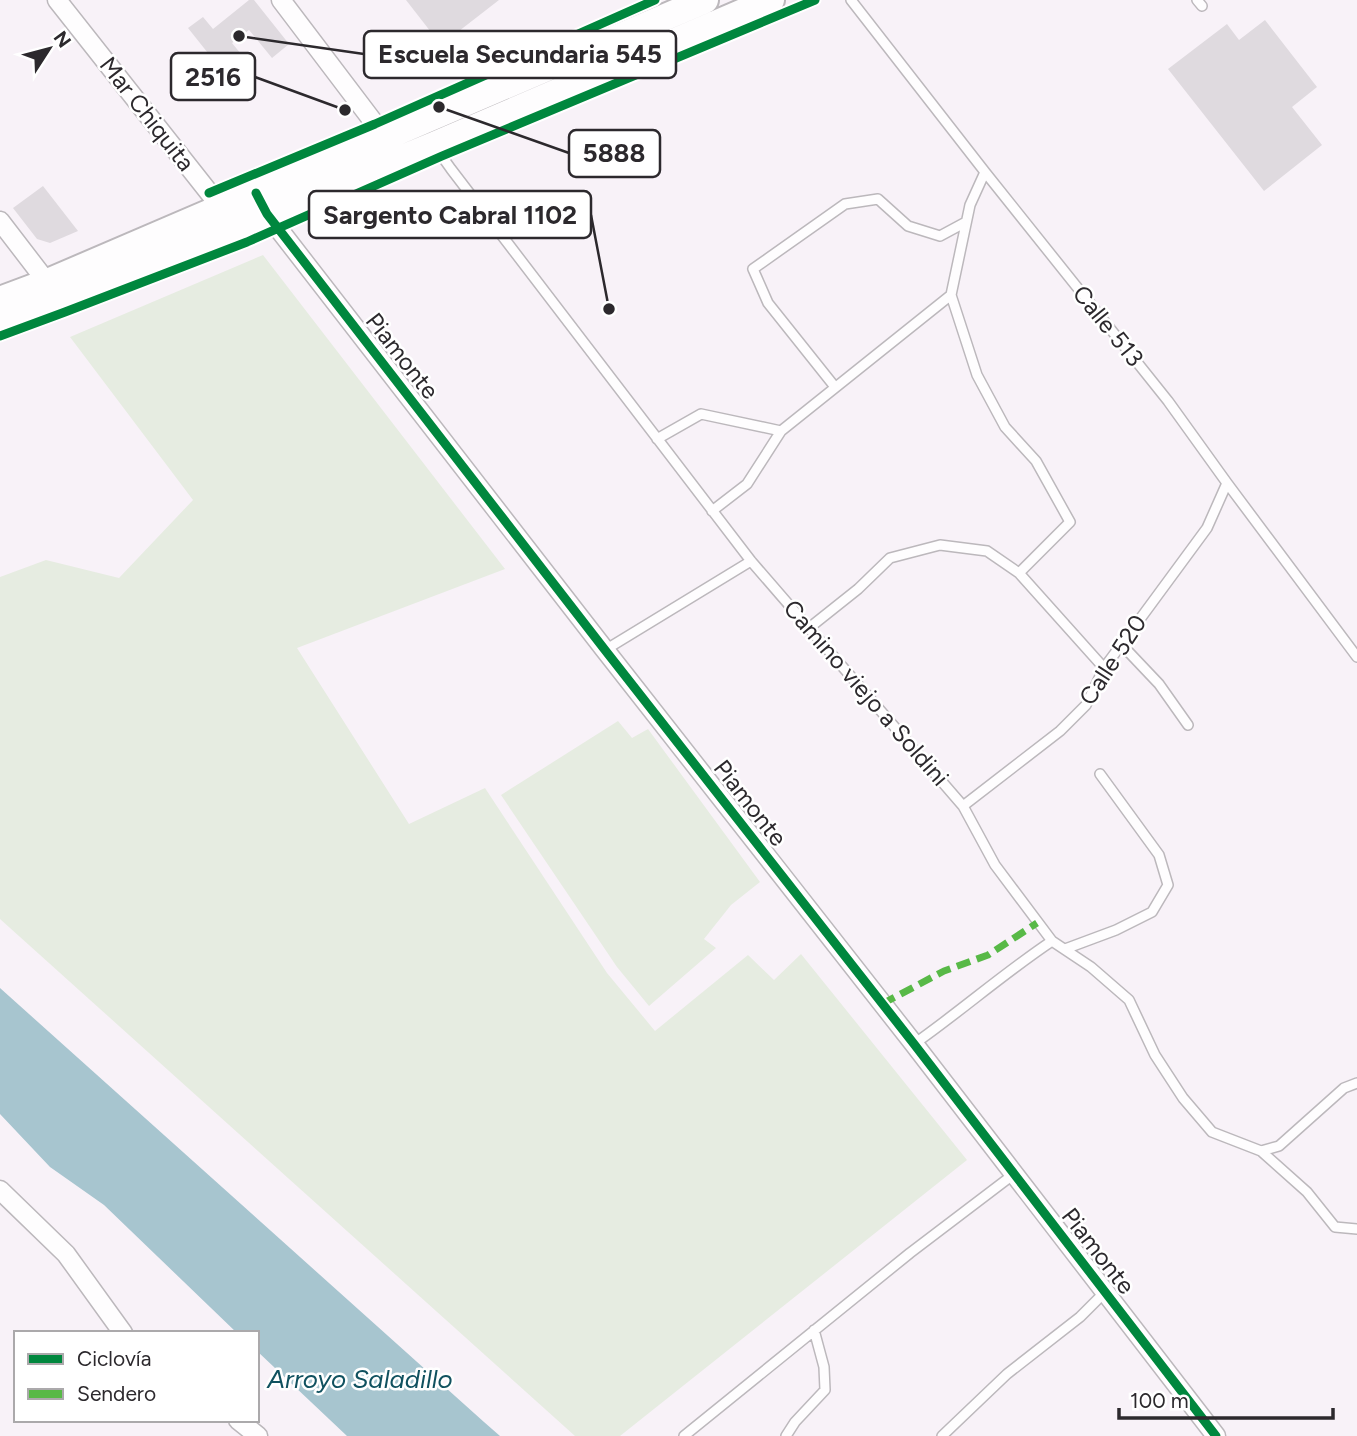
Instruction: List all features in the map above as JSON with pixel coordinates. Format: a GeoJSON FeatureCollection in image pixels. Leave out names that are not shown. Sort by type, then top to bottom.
{"type":"FeatureCollection","features":[{"type":"Feature","properties":{"kind":"main road"},"geometry":{"type":"LineString","coordinates":[[389,150],[419,124],[705,0]]}},
{"type":"Feature","properties":{"kind":"main road"},"geometry":{"type":"LineString","coordinates":[[0,324],[54,292],[261,203],[389,150],[434,145],[771,0]]}},
{"type":"Feature","properties":{"kind":"main road"},"geometry":{"type":"LineString","coordinates":[[0,300],[54,292]]}},
{"type":"Feature","properties":{"kind":"street","name":"Mar Chiquita"},"geometry":{"type":"LineString","coordinates":[[57,0],[229,218]]}},
{"type":"Feature","properties":{"kind":"street"},"geometry":{"type":"LineString","coordinates":[[281,0],[375,124],[389,150]]}},
{"type":"Feature","properties":{"kind":"street","name":"Piamonte"},"geometry":{"type":"LineString","coordinates":[[261,203],[1216,1436]]}},
{"type":"Feature","properties":{"kind":"street"},"geometry":{"type":"LineString","coordinates":[[0,221],[54,292]]}},
{"type":"Feature","properties":{"kind":"street"},"geometry":{"type":"LineString","coordinates":[[0,1189],[66,1254],[122,1331]]}},
{"type":"Feature","properties":{"kind":"street"},"geometry":{"type":"LineString","coordinates":[[240,1422],[258,1436]]}},
{"type":"Feature","properties":{"kind":"lane","name":"Calle 513"},"geometry":{"type":"LineString","coordinates":[[851,0],[1168,401],[1357,657]]}},
{"type":"Feature","properties":{"kind":"lane","name":"Camino viejo a Soldini"},"geometry":{"type":"LineString","coordinates":[[419,124],[751,561],[963,806],[995,865],[1052,941],[1091,967],[1129,1000],[1155,1055],[1183,1098],[1212,1132],[1261,1151],[1307,1192],[1335,1227],[1357,1229]]}},
{"type":"Feature","properties":{"kind":"lane"},"geometry":{"type":"LineString","coordinates":[[985,172],[970,205],[951,295],[977,375],[1004,427],[1037,461],[1070,522],[1019,573]]}},
{"type":"Feature","properties":{"kind":"lane"},"geometry":{"type":"LineString","coordinates":[[835,387],[768,303],[753,269],[845,204],[878,199],[908,226],[940,236],[966,222]]}},
{"type":"Feature","properties":{"kind":"lane"},"geometry":{"type":"LineString","coordinates":[[712,511],[747,484],[781,431],[951,295]]}},
{"type":"Feature","properties":{"kind":"lane"},"geometry":{"type":"LineString","coordinates":[[657,439],[701,414],[781,431]]}},
{"type":"Feature","properties":{"kind":"lane","name":"Calle 520"},"geometry":{"type":"LineString","coordinates":[[963,806],[1060,731],[1086,705],[1104,668],[1207,528],[1227,482]]}},
{"type":"Feature","properties":{"kind":"lane"},"geometry":{"type":"LineString","coordinates":[[809,628],[858,589],[890,558],[940,545],[987,551],[1019,573],[1104,668]]}},
{"type":"Feature","properties":{"kind":"lane"},"geometry":{"type":"LineString","coordinates":[[605,650],[751,561]]}},
{"type":"Feature","properties":{"kind":"lane"},"geometry":{"type":"LineString","coordinates":[[1122,645],[1159,684],[1188,725]]}},
{"type":"Feature","properties":{"kind":"lane"},"geometry":{"type":"LineString","coordinates":[[1065,949],[1116,930],[1152,912],[1168,885],[1159,855],[1100,774]]}},
{"type":"Feature","properties":{"kind":"lane"},"geometry":{"type":"LineString","coordinates":[[914,1044],[1023,960],[1052,941]]}},
{"type":"Feature","properties":{"kind":"lane"},"geometry":{"type":"LineString","coordinates":[[1261,1151],[1279,1146],[1344,1088],[1357,1083]]}},
{"type":"Feature","properties":{"kind":"lane"},"geometry":{"type":"LineString","coordinates":[[684,1436],[910,1253],[1014,1174]]}},
{"type":"Feature","properties":{"kind":"lane"},"geometry":{"type":"LineString","coordinates":[[942,1436],[1007,1374],[1080,1317],[1105,1292]]}},
{"type":"Feature","properties":{"kind":"lane"},"geometry":{"type":"LineString","coordinates":[[786,1436],[795,1422],[825,1390],[824,1367],[814,1330]]}},
{"type":"Feature","properties":{"kind":"shaded area"},"geometry":{"type":"Polygon","coordinates":[[[263,255],[505,569],[297,648],[409,824],[485,788],[607,973],[655,1031],[748,955],[774,980],[801,954],[967,1160],[620,1436],[575,1436],[0,919],[0,577],[46,560],[119,578],[193,500],[70,337],[263,255]]]}},
{"type":"Feature","properties":{"kind":"shaded area"},"geometry":{"type":"Polygon","coordinates":[[[618,721],[632,738],[648,729],[760,882],[731,905],[704,939],[716,948],[649,1006],[617,967],[501,795],[618,721]]]}},
{"type":"Feature","properties":{"kind":"water","name":"Arroyo Saladillo"},"geometry":{"type":"Polygon","coordinates":[[[0,988],[500,1436],[347,1436],[259,1353],[259,1331],[235,1331],[104,1205],[50,1167],[0,1114],[0,988]]]}},
{"type":"Feature","properties":{"kind":"building"},"geometry":{"type":"Polygon","coordinates":[[[249,0],[254,0],[289,44],[272,58],[249,30],[232,43],[255,71],[235,87],[188,28],[203,17],[213,29],[249,0]]]}},
{"type":"Feature","properties":{"kind":"building"},"geometry":{"type":"Polygon","coordinates":[[[406,0],[499,0],[441,45],[406,0]]]}},
{"type":"Feature","properties":{"kind":"building"},"geometry":{"type":"Polygon","coordinates":[[[1265,20],[1317,87],[1292,107],[1322,145],[1264,191],[1168,69],[1227,24],[1239,40],[1265,20]]]}},
{"type":"Feature","properties":{"kind":"building"},"geometry":{"type":"Polygon","coordinates":[[[43,186],[78,231],[50,243],[37,239],[13,208],[43,186]]]}},
{"type":"Feature","properties":{"kind":"marked path"},"geometry":{"type":"LineString","coordinates":[[882,1004],[944,971],[988,955],[1037,923]]}},
{"type":"Feature","properties":{"kind":"cycle path"},"geometry":{"type":"LineString","coordinates":[[209,193],[375,124],[655,0]]}},
{"type":"Feature","properties":{"kind":"cycle path"},"geometry":{"type":"LineString","coordinates":[[0,336],[247,242],[442,156],[815,0]]}},
{"type":"Feature","properties":{"kind":"cycle path"},"geometry":{"type":"LineString","coordinates":[[256,193],[267,214],[1216,1436]]}},
{"type":"Feature","properties":{"kind":"place","name":"Escuela Secundaria 545"},"geometry":{"type":"Point","coordinates":[239,36]}},
{"type":"Feature","properties":{"kind":"place","name":"5888"},"geometry":{"type":"Point","coordinates":[439,107]}},
{"type":"Feature","properties":{"kind":"place","name":"2516"},"geometry":{"type":"Point","coordinates":[345,110]}},
{"type":"Feature","properties":{"kind":"place","name":"Sargento Cabral 1102"},"geometry":{"type":"Point","coordinates":[609,309]}}]}
